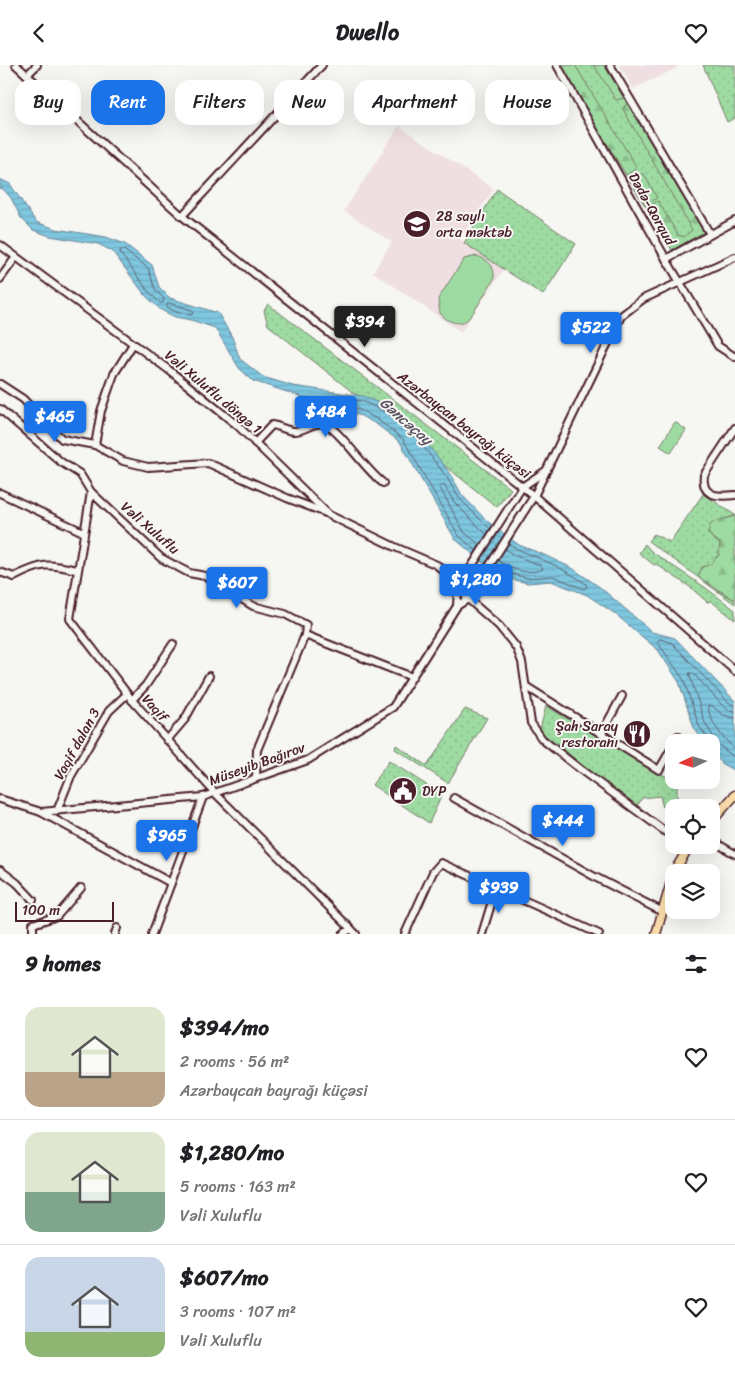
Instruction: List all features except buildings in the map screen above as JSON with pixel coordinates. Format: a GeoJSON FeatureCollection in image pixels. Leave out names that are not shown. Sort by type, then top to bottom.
{"type":"FeatureCollection","features":[{"type":"Feature","properties":{"kind":"main road"},"geometry":{"type":"LineString","coordinates":[[720,812],[735,795]]}},
{"type":"Feature","properties":{"kind":"main road"},"geometry":{"type":"LineString","coordinates":[[656,934],[674,872],[684,854]]}},
{"type":"Feature","properties":{"kind":"street","name":"Azərbaycan bayrağı küçəsi"},"geometry":{"type":"LineString","coordinates":[[16,65],[182,216],[534,496],[735,671]]}},
{"type":"Feature","properties":{"kind":"street"},"geometry":{"type":"LineString","coordinates":[[27,75],[37,65]]}},
{"type":"Feature","properties":{"kind":"street"},"geometry":{"type":"LineString","coordinates":[[182,216],[322,65]]}},
{"type":"Feature","properties":{"kind":"street","name":"Dədə-Qorqud"},"geometry":{"type":"LineString","coordinates":[[557,65],[666,259],[718,346],[735,357]]}},
{"type":"Feature","properties":{"kind":"street"},"geometry":{"type":"LineString","coordinates":[[610,65],[710,234]]}},
{"type":"Feature","properties":{"kind":"street"},"geometry":{"type":"LineString","coordinates":[[666,259],[735,221]]}},
{"type":"Feature","properties":{"kind":"street","name":"Vəli Xuluflu döngə 1"},"geometry":{"type":"LineString","coordinates":[[0,245],[223,414],[329,515],[437,565],[452,579],[458,588]]}},
{"type":"Feature","properties":{"kind":"street"},"geometry":{"type":"LineString","coordinates":[[0,279],[16,257]]}},
{"type":"Feature","properties":{"kind":"street","name":"Müseyib Bağırov"},"geometry":{"type":"LineString","coordinates":[[0,799],[40,812],[203,797],[308,760],[387,711],[392,707],[412,677],[457,606],[468,599],[523,516],[548,469],[621,316],[643,299],[735,257]]}},
{"type":"Feature","properties":{"kind":"street"},"geometry":{"type":"LineString","coordinates":[[95,445],[101,411],[114,374],[133,344]]}},
{"type":"Feature","properties":{"kind":"street"},"geometry":{"type":"LineString","coordinates":[[0,384],[23,399],[62,439],[95,445],[123,461],[148,467],[208,463],[329,515]]}},
{"type":"Feature","properties":{"kind":"street"},"geometry":{"type":"LineString","coordinates":[[0,409],[61,461],[80,474],[91,492],[83,532],[0,493]]}},
{"type":"Feature","properties":{"kind":"street"},"geometry":{"type":"LineString","coordinates":[[255,443],[272,425],[296,431],[314,424],[323,423],[330,427],[375,477],[383,483]]}},
{"type":"Feature","properties":{"kind":"street"},"geometry":{"type":"LineString","coordinates":[[735,428],[704,475],[703,481],[704,488],[710,493],[720,497],[735,495]]}},
{"type":"Feature","properties":{"kind":"street","name":"Müseyib Bağırov"},"geometry":{"type":"LineString","coordinates":[[457,606],[458,588],[522,487],[548,469]]}},
{"type":"Feature","properties":{"kind":"street","name":"Vəli Xuluflu"},"geometry":{"type":"LineString","coordinates":[[91,492],[161,558],[189,573],[206,577],[253,606],[284,614],[306,625],[305,635]]}},
{"type":"Feature","properties":{"kind":"street","name":"Vaqif"},"geometry":{"type":"LineString","coordinates":[[83,532],[70,619],[126,695],[215,793],[353,931]]}},
{"type":"Feature","properties":{"kind":"street"},"geometry":{"type":"LineString","coordinates":[[0,572],[14,577],[32,567],[47,564],[78,570]]}},
{"type":"Feature","properties":{"kind":"street"},"geometry":{"type":"LineString","coordinates":[[458,588],[499,626],[516,647],[522,662],[527,687],[527,705],[531,723],[542,739],[665,831]]}},
{"type":"Feature","properties":{"kind":"street"},"geometry":{"type":"LineString","coordinates":[[256,778],[256,750],[305,635],[412,677]]}},
{"type":"Feature","properties":{"kind":"street"},"geometry":{"type":"LineString","coordinates":[[132,700],[146,685],[173,645]]}},
{"type":"Feature","properties":{"kind":"street"},"geometry":{"type":"LineString","coordinates":[[167,740],[185,719],[209,676]]}},
{"type":"Feature","properties":{"kind":"street"},"geometry":{"type":"LineString","coordinates":[[527,687],[659,770],[665,759]]}},
{"type":"Feature","properties":{"kind":"street","name":"Vaqif dalan 3"},"geometry":{"type":"LineString","coordinates":[[57,811],[71,776],[109,711],[126,695]]}},
{"type":"Feature","properties":{"kind":"street"},"geometry":{"type":"LineString","coordinates":[[601,734],[622,696]]}},
{"type":"Feature","properties":{"kind":"street"},"geometry":{"type":"LineString","coordinates":[[152,934],[203,797]]}},
{"type":"Feature","properties":{"kind":"street"},"geometry":{"type":"LineString","coordinates":[[454,798],[595,877],[663,912]]}},
{"type":"Feature","properties":{"kind":"street"},"geometry":{"type":"LineString","coordinates":[[40,812],[171,883]]}},
{"type":"Feature","properties":{"kind":"street"},"geometry":{"type":"LineString","coordinates":[[720,846],[735,855]]}},
{"type":"Feature","properties":{"kind":"street"},"geometry":{"type":"LineString","coordinates":[[405,934],[433,872],[441,863],[599,934]]}},
{"type":"Feature","properties":{"kind":"street"},"geometry":{"type":"LineString","coordinates":[[0,870],[17,883],[33,900]]}},
{"type":"Feature","properties":{"kind":"street"},"geometry":{"type":"LineString","coordinates":[[33,934],[33,925],[57,915],[82,888]]}},
{"type":"Feature","properties":{"kind":"street"},"geometry":{"type":"LineString","coordinates":[[482,934],[496,888]]}},
{"type":"Feature","properties":{"kind":"street"},"geometry":{"type":"LineString","coordinates":[[343,934],[353,931]]}},
{"type":"Feature","properties":{"kind":"shaded area"},"geometry":{"type":"Polygon","coordinates":[[[619,65],[677,65],[677,68],[633,89],[619,65]]]}},
{"type":"Feature","properties":{"kind":"shaded area","name":"28 saylı orta məktəb"},"geometry":{"type":"Polygon","coordinates":[[[399,126],[494,189],[460,239],[504,269],[461,332],[373,272],[392,242],[344,211],[399,126]]]}},
{"type":"Feature","properties":{"kind":"green space"},"geometry":{"type":"Polygon","coordinates":[[[559,65],[604,65],[704,232],[672,250],[559,65]]]}},
{"type":"Feature","properties":{"kind":"green space"},"geometry":{"type":"Polygon","coordinates":[[[559,65],[575,65],[637,168],[626,175],[559,65]]]}},
{"type":"Feature","properties":{"kind":"green space"},"geometry":{"type":"Polygon","coordinates":[[[594,65],[604,65],[624,98],[616,100],[594,65]]]}},
{"type":"Feature","properties":{"kind":"green space"},"geometry":{"type":"Polygon","coordinates":[[[703,65],[735,65],[735,118],[727,122],[703,65]]]}},
{"type":"Feature","properties":{"kind":"green space"},"geometry":{"type":"Polygon","coordinates":[[[627,103],[704,232],[672,250],[647,207],[658,201],[678,235],[684,237],[692,230],[623,109],[627,103]]]}},
{"type":"Feature","properties":{"kind":"green space"},"geometry":{"type":"Polygon","coordinates":[[[638,174],[644,174],[657,198],[646,205],[630,179],[638,174]]]}},
{"type":"Feature","properties":{"kind":"green space"},"geometry":{"type":"Polygon","coordinates":[[[497,189],[576,244],[543,295],[464,243],[497,189]]]}},
{"type":"Feature","properties":{"kind":"green space"},"geometry":{"type":"Polygon","coordinates":[[[477,256],[485,259],[490,264],[494,279],[468,319],[461,323],[449,321],[440,313],[438,299],[464,259],[477,256]]]}},
{"type":"Feature","properties":{"kind":"green space"},"geometry":{"type":"Polygon","coordinates":[[[268,304],[511,489],[497,507],[268,325],[264,311],[268,304]]]}},
{"type":"Feature","properties":{"kind":"green space"},"geometry":{"type":"Polygon","coordinates":[[[675,422],[686,430],[671,453],[660,446],[675,422]]]}},
{"type":"Feature","properties":{"kind":"green space"},"geometry":{"type":"Polygon","coordinates":[[[703,494],[735,515],[723,521],[716,521],[714,540],[720,543],[719,555],[716,557],[705,580],[713,588],[735,600],[735,604],[648,541],[654,534],[670,542],[703,494]]]}},
{"type":"Feature","properties":{"kind":"green space"},"geometry":{"type":"Polygon","coordinates":[[[735,516],[735,600],[698,577],[702,567],[709,565],[719,555],[720,543],[708,534],[710,525],[716,521],[735,516]]]}},
{"type":"Feature","properties":{"kind":"green space"},"geometry":{"type":"Polygon","coordinates":[[[645,544],[652,552],[735,610],[735,620],[711,601],[707,602],[690,587],[656,564],[654,565],[639,553],[645,544]]]}},
{"type":"Feature","properties":{"kind":"green space"},"geometry":{"type":"Polygon","coordinates":[[[546,706],[665,776],[665,789],[677,789],[677,799],[665,799],[665,808],[663,808],[660,796],[642,798],[636,808],[543,738],[540,729],[546,706]]]}},
{"type":"Feature","properties":{"kind":"green space"},"geometry":{"type":"Polygon","coordinates":[[[465,709],[487,718],[448,783],[395,749],[396,745],[427,766],[465,709]]]}},
{"type":"Feature","properties":{"kind":"green space"},"geometry":{"type":"Polygon","coordinates":[[[389,761],[442,795],[429,823],[372,785],[389,761]]]}},
{"type":"Feature","properties":{"kind":"water"},"geometry":{"type":"Polygon","coordinates":[[[0,179],[10,184],[36,222],[56,229],[106,237],[125,244],[152,265],[159,287],[170,298],[218,313],[232,337],[240,359],[263,377],[293,386],[363,396],[390,408],[422,437],[450,473],[462,495],[487,521],[519,545],[572,568],[601,588],[652,632],[675,638],[735,701],[735,771],[720,761],[720,734],[698,734],[694,728],[679,682],[658,650],[614,613],[587,595],[551,581],[528,583],[500,577],[455,539],[400,442],[376,424],[361,416],[253,381],[239,368],[215,328],[175,317],[161,310],[145,295],[112,251],[98,244],[50,236],[33,230],[21,218],[11,198],[0,188],[0,179]]]}},
{"type":"Feature","properties":{"kind":"place","name":"28 saylı orta məktəb"},"geometry":{"type":"Point","coordinates":[417,224]}},
{"type":"Feature","properties":{"kind":"place","name":"Şah Saray restoranı"},"geometry":{"type":"Point","coordinates":[637,734]}},
{"type":"Feature","properties":{"kind":"place","name":"DYP"},"geometry":{"type":"Point","coordinates":[403,791]}},
{"type":"Feature","properties":{"kind":"water label","name":"Gəncəçay"},"geometry":{"type":"Point","coordinates":[406,421]}}]}
